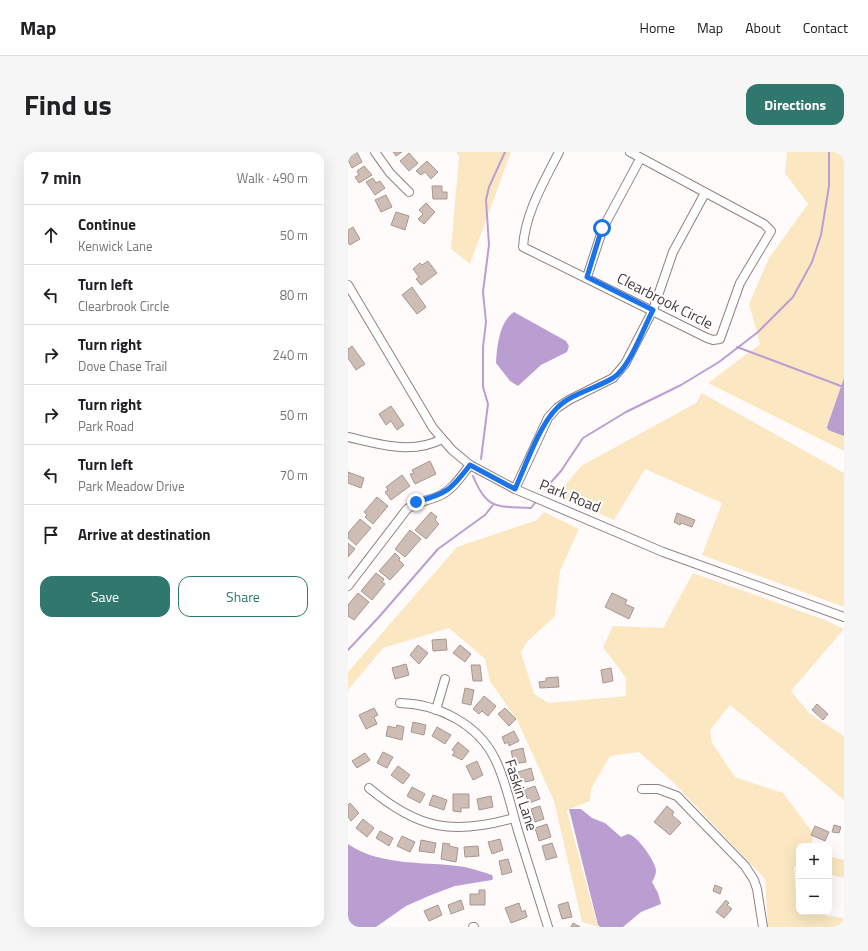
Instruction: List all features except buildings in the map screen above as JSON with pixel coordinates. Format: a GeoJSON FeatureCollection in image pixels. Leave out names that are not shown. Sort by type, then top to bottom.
{"type":"FeatureCollection","features":[{"type":"Feature","properties":{"kind":"street"},"geometry":{"type":"LineString","coordinates":[[374,152],[390,173],[408,192]]}},
{"type":"Feature","properties":{"kind":"street","name":"Clearbrook Circle"},"geometry":{"type":"LineString","coordinates":[[559,152],[533,203],[523,234],[523,247],[587,277],[707,338],[713,340],[720,339],[740,283],[771,231],[764,224],[640,159],[630,152]]}},
{"type":"Feature","properties":{"kind":"street"},"geometry":{"type":"LineString","coordinates":[[587,277],[602,228],[640,159]]}},
{"type":"Feature","properties":{"kind":"street"},"geometry":{"type":"LineString","coordinates":[[515,489],[548,418],[557,408],[568,400],[613,378],[619,373],[653,310],[673,252],[705,193]]}},
{"type":"Feature","properties":{"kind":"street","name":"Park Road"},"geometry":{"type":"LineString","coordinates":[[348,285],[433,428],[442,439],[470,465],[515,489],[663,552],[844,617]]}},
{"type":"Feature","properties":{"kind":"street"},"geometry":{"type":"LineString","coordinates":[[348,437],[382,445],[416,448],[429,446],[442,439]]}},
{"type":"Feature","properties":{"kind":"street"},"geometry":{"type":"LineString","coordinates":[[348,586],[407,509],[416,502],[439,496],[449,490],[470,465]]}},
{"type":"Feature","properties":{"kind":"street"},"geometry":{"type":"LineString","coordinates":[[436,710],[445,679]]}},
{"type":"Feature","properties":{"kind":"street","name":"Faskin Lane"},"geometry":{"type":"LineString","coordinates":[[400,703],[415,704],[436,710],[468,726],[490,750],[498,765],[548,927]]}},
{"type":"Feature","properties":{"kind":"street"},"geometry":{"type":"LineString","coordinates":[[369,788],[396,809],[435,825],[451,827],[478,827],[514,818]]}},
{"type":"Feature","properties":{"kind":"street"},"geometry":{"type":"LineString","coordinates":[[642,789],[658,789],[677,796],[745,866],[754,880],[757,889],[763,927]]}},
{"type":"Feature","properties":{"kind":"shaded area"},"geometry":{"type":"Polygon","coordinates":[[[456,152],[511,152],[470,264],[451,249],[459,156],[456,152]]]}},
{"type":"Feature","properties":{"kind":"shaded area"},"geometry":{"type":"Polygon","coordinates":[[[787,152],[844,152],[844,451],[708,383],[760,344],[749,304],[769,258],[808,204],[785,173],[787,152]]]}},
{"type":"Feature","properties":{"kind":"shaded area"},"geometry":{"type":"Polygon","coordinates":[[[514,312],[566,341],[569,346],[567,352],[541,365],[518,386],[510,381],[496,363],[498,342],[502,328],[509,316],[514,312]]]}},
{"type":"Feature","properties":{"kind":"shaded area"},"geometry":{"type":"Polygon","coordinates":[[[844,378],[844,436],[828,430],[827,427],[844,378]]]}},
{"type":"Feature","properties":{"kind":"shaded area"},"geometry":{"type":"Polygon","coordinates":[[[702,393],[844,473],[844,607],[702,555],[722,503],[645,469],[614,520],[557,495],[581,466],[696,403],[702,393]]]}},
{"type":"Feature","properties":{"kind":"shaded area"},"geometry":{"type":"Polygon","coordinates":[[[544,512],[579,529],[560,571],[555,616],[528,641],[521,652],[534,694],[549,703],[626,696],[626,678],[603,647],[613,626],[663,628],[693,573],[825,620],[844,629],[791,691],[810,714],[844,736],[844,800],[730,705],[710,730],[712,743],[735,777],[783,793],[813,833],[812,843],[796,843],[796,866],[794,866],[796,915],[822,915],[844,918],[844,927],[768,927],[765,879],[675,784],[639,752],[610,756],[591,789],[590,801],[569,809],[567,812],[598,927],[582,922],[554,801],[517,720],[490,681],[485,659],[449,628],[383,648],[348,690],[348,672],[457,547],[537,520],[544,512]]]}},
{"type":"Feature","properties":{"kind":"shaded area"},"geometry":{"type":"Polygon","coordinates":[[[569,809],[581,809],[592,818],[605,823],[621,837],[628,834],[632,835],[641,843],[655,866],[656,873],[652,882],[658,893],[661,904],[641,912],[623,927],[600,927],[598,925],[569,809]]]}},
{"type":"Feature","properties":{"kind":"shaded area"},"geometry":{"type":"Polygon","coordinates":[[[348,844],[361,851],[390,860],[465,867],[492,875],[493,878],[492,880],[455,886],[431,895],[406,906],[376,927],[348,927],[348,844]]]}},
{"type":"Feature","properties":{"kind":"shaded area"},"geometry":{"type":"Polygon","coordinates":[[[832,857],[844,860],[844,878],[832,875],[832,857]]]}},
{"type":"Feature","properties":{"kind":"waterway"},"geometry":{"type":"LineString","coordinates":[[481,459],[488,404],[483,387],[483,347],[486,322],[483,292],[489,245],[486,200],[489,187],[505,152]]}},
{"type":"Feature","properties":{"kind":"waterway"},"geometry":{"type":"LineString","coordinates":[[545,489],[561,471],[583,438],[626,412],[681,385],[719,362],[758,332],[793,297],[812,262],[821,235],[829,186],[829,152]]}},
{"type":"Feature","properties":{"kind":"waterway"},"geometry":{"type":"LineString","coordinates":[[737,347],[841,386]]}},
{"type":"Feature","properties":{"kind":"waterway"},"geometry":{"type":"LineString","coordinates":[[473,476],[483,495],[495,504],[510,507],[531,508],[535,503]]}},
{"type":"Feature","properties":{"kind":"waterway"},"geometry":{"type":"LineString","coordinates":[[348,650],[438,549],[485,515],[493,505]]}},
{"type":"Feature","properties":{"kind":"route"},"geometry":{"type":"LineString","coordinates":[[416,502],[439,496],[449,490],[470,465],[515,489],[548,418],[557,408],[568,400],[613,378],[626,364],[653,310],[587,277],[602,228]]}}]}
